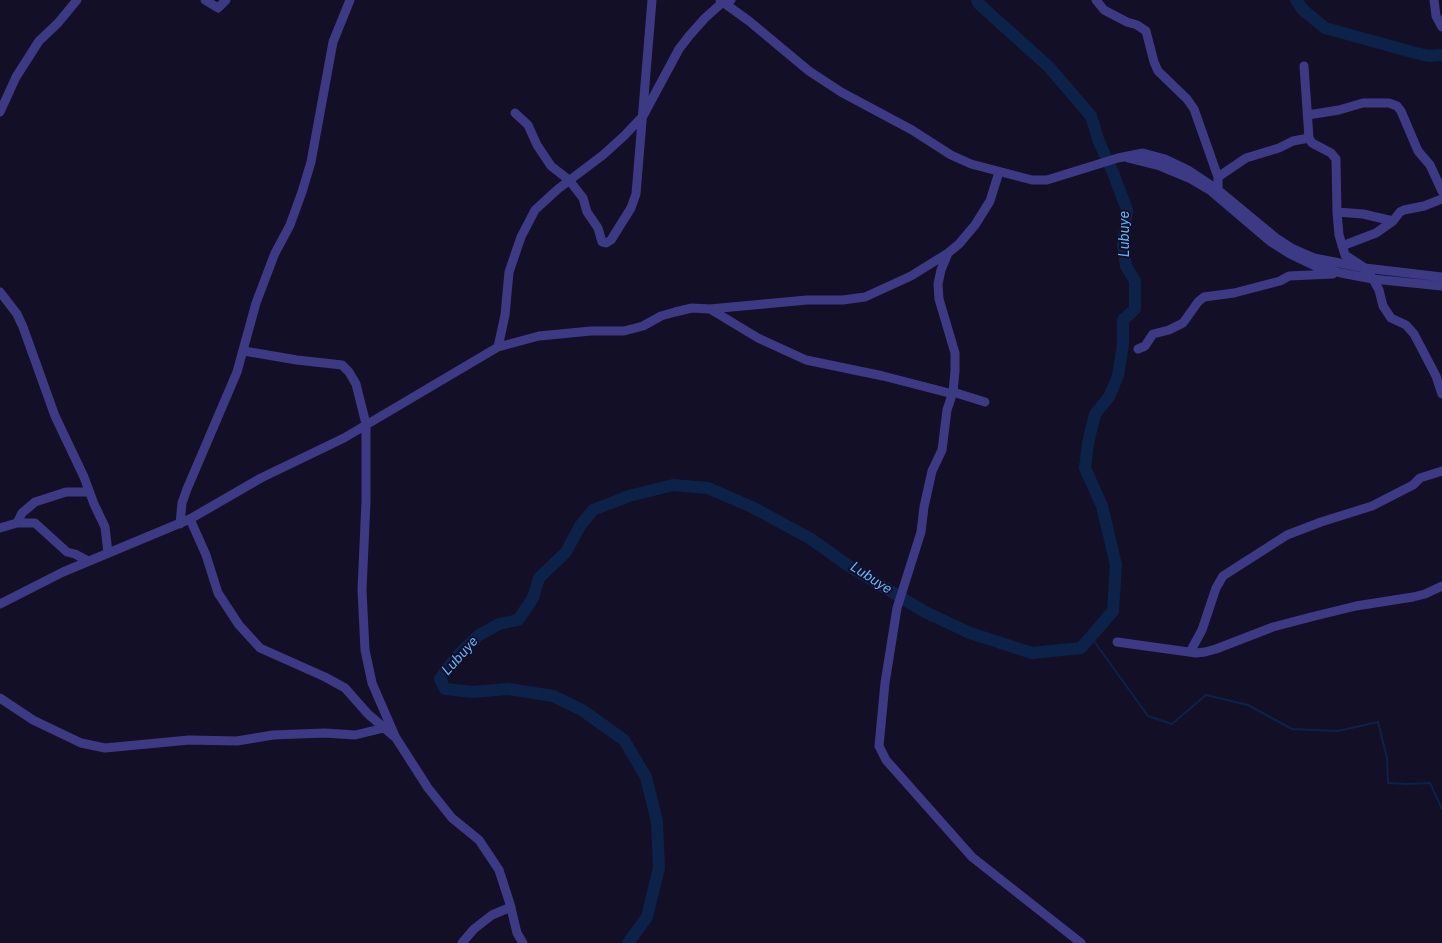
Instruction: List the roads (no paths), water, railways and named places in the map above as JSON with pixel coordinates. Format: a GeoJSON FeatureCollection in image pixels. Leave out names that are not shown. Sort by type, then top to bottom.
{"type":"FeatureCollection","features":[{"type":"Feature","properties":{"kind":"street"},"geometry":{"type":"LineString","coordinates":[[0,112],[16,77],[39,41],[78,0]]}},
{"type":"Feature","properties":{"kind":"street"},"geometry":{"type":"LineString","coordinates":[[205,0],[218,8],[226,0]]}},
{"type":"Feature","properties":{"kind":"street"},"geometry":{"type":"LineString","coordinates":[[180,524],[182,503],[187,489],[234,379],[244,351],[256,304],[275,253],[290,225],[309,170],[333,42],[350,0]]}},
{"type":"Feature","properties":{"kind":"street"},"geometry":{"type":"LineString","coordinates":[[515,112],[528,126],[537,145],[551,166],[570,180],[583,198],[588,212],[598,228],[602,242],[606,243],[611,240],[631,208],[636,194],[652,0]]}},
{"type":"Feature","properties":{"kind":"street"},"geometry":{"type":"LineString","coordinates":[[1096,0],[1104,10],[1127,22],[1137,24],[1146,31],[1158,70],[1194,109],[1218,177],[1218,193],[1251,226],[1290,254],[1314,266],[1341,274]]}},
{"type":"Feature","properties":{"kind":"street"},"geometry":{"type":"LineString","coordinates":[[1434,0],[1436,16],[1442,27]]}},
{"type":"Feature","properties":{"kind":"street"},"geometry":{"type":"LineString","coordinates":[[498,347],[505,315],[509,272],[521,237],[535,210],[617,142],[642,116],[679,49],[705,18],[725,1],[809,71],[841,92],[912,130],[951,155],[971,164],[1032,180],[1046,180],[1120,157],[1160,166],[1218,193],[1276,238],[1293,249],[1314,258],[1365,268],[1442,277]]}},
{"type":"Feature","properties":{"kind":"street"},"geometry":{"type":"LineString","coordinates":[[1304,66],[1309,138],[1312,143],[1332,153],[1336,159],[1337,212],[1345,255],[1365,268],[1373,278],[1379,290],[1383,306],[1391,318],[1406,325],[1414,334],[1436,376],[1442,394]]}},
{"type":"Feature","properties":{"kind":"street"},"geometry":{"type":"LineString","coordinates":[[1308,115],[1339,110],[1363,103],[1397,106],[1401,111],[1418,151],[1430,164],[1442,191]]}},
{"type":"Feature","properties":{"kind":"street"},"geometry":{"type":"LineString","coordinates":[[1218,177],[1246,158],[1279,148],[1293,141],[1309,138]]}},
{"type":"Feature","properties":{"kind":"street"},"geometry":{"type":"LineString","coordinates":[[0,604],[108,552],[180,524],[261,478],[344,438],[498,347],[539,336],[591,331],[624,331],[643,326],[661,316],[692,308],[710,309],[778,302],[843,300],[865,297],[911,276],[959,244],[975,225],[990,201],[999,172]]}},
{"type":"Feature","properties":{"kind":"street"},"geometry":{"type":"LineString","coordinates":[[1342,246],[1376,233],[1396,219],[1400,212],[1404,210],[1424,206],[1442,199]]}},
{"type":"Feature","properties":{"kind":"street"},"geometry":{"type":"LineString","coordinates":[[1337,212],[1363,214],[1392,221]]}},
{"type":"Feature","properties":{"kind":"street"},"geometry":{"type":"LineString","coordinates":[[948,253],[941,270],[938,284],[938,299],[955,353],[956,371],[953,392],[947,410],[942,450],[932,471],[921,532],[897,608],[885,683],[879,746],[886,760],[972,857],[1081,943]]}},
{"type":"Feature","properties":{"kind":"street"},"geometry":{"type":"LineString","coordinates":[[1138,349],[1145,346],[1153,334],[1183,323],[1198,302],[1204,297],[1234,293],[1280,281],[1289,276],[1341,274],[1442,286]]}},
{"type":"Feature","properties":{"kind":"street"},"geometry":{"type":"LineString","coordinates":[[0,292],[17,314],[23,327],[36,367],[56,416],[105,527],[108,552]]}},
{"type":"Feature","properties":{"kind":"street"},"geometry":{"type":"LineString","coordinates":[[710,309],[758,338],[806,360],[883,376],[949,393],[953,392],[985,402]]}},
{"type":"Feature","properties":{"kind":"street"},"geometry":{"type":"LineString","coordinates":[[244,351],[342,365],[356,384],[366,424],[366,501],[362,590],[365,650],[372,683],[396,738],[423,780],[452,818],[479,840],[499,870],[511,907],[517,934],[523,943]]}},
{"type":"Feature","properties":{"kind":"street"},"geometry":{"type":"LineString","coordinates":[[1190,652],[1202,630],[1216,588],[1224,576],[1287,536],[1321,522],[1372,506],[1413,485],[1420,478],[1442,471]]}},
{"type":"Feature","properties":{"kind":"street"},"geometry":{"type":"LineString","coordinates":[[17,523],[22,513],[35,502],[66,492],[89,492]]}},
{"type":"Feature","properties":{"kind":"street"},"geometry":{"type":"LineString","coordinates":[[190,518],[206,554],[218,593],[239,625],[260,648],[345,688],[368,714],[396,738]]}},
{"type":"Feature","properties":{"kind":"street"},"geometry":{"type":"LineString","coordinates":[[0,528],[17,523],[35,523],[67,552],[88,561]]}},
{"type":"Feature","properties":{"kind":"street"},"geometry":{"type":"LineString","coordinates":[[1117,642],[1196,653],[1216,649],[1273,627],[1356,606],[1413,597],[1442,586]]}},
{"type":"Feature","properties":{"kind":"street"},"geometry":{"type":"LineString","coordinates":[[0,698],[33,720],[81,743],[105,748],[189,740],[236,741],[273,735],[325,733],[355,735],[384,728]]}},
{"type":"Feature","properties":{"kind":"street"},"geometry":{"type":"LineString","coordinates":[[462,943],[474,929],[492,915],[511,907]]}},
{"type":"Feature","properties":{"kind":"waterway","name":"Lubuye"},"geometry":{"type":"LineString","coordinates":[[628,943],[647,917],[659,868],[657,822],[646,777],[624,740],[582,710],[553,696],[508,689],[473,692],[445,689],[440,679],[456,657],[479,635],[499,624],[518,620],[533,598],[539,578],[566,552],[580,526],[593,510],[629,496],[673,485],[708,488],[754,508],[811,539],[846,564],[925,612],[970,633],[1032,653],[1081,648],[1113,611],[1116,565],[1102,506],[1085,468],[1088,443],[1095,414],[1109,397],[1118,376],[1123,344],[1123,320],[1135,309],[1135,281],[1126,266],[1123,245],[1127,210],[1099,142],[1091,116],[1049,67],[979,4],[977,0]]}},
{"type":"Feature","properties":{"kind":"waterway","name":"Lubuye"},"geometry":{"type":"LineString","coordinates":[[1296,0],[1302,9],[1325,28],[1429,56],[1442,55]]}},
{"type":"Feature","properties":{"kind":"waterway"},"geometry":{"type":"LineString","coordinates":[[1091,637],[1148,716],[1172,724],[1206,695],[1248,705],[1292,729],[1338,731],[1378,722],[1387,758],[1388,783],[1430,783],[1442,809]]}}]}
